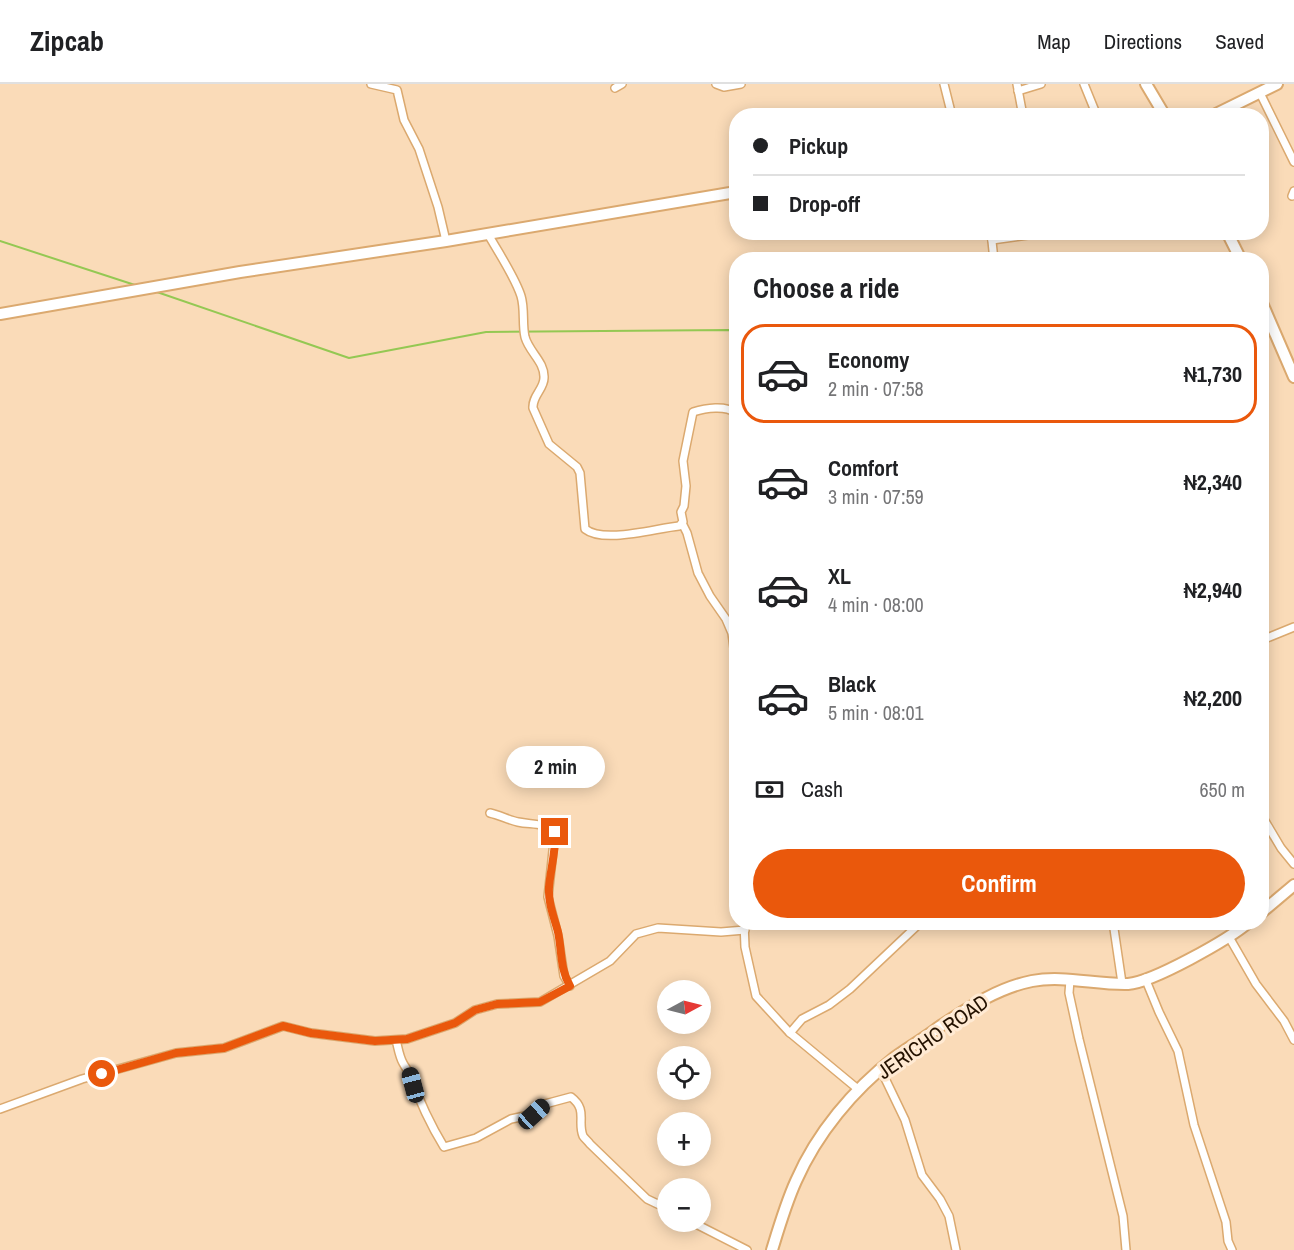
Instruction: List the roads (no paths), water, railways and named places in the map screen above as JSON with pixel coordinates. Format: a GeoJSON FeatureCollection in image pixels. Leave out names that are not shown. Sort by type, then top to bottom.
{"type":"FeatureCollection","features":[{"type":"Feature","properties":{"kind":"main road"},"geometry":{"type":"LineString","coordinates":[[1146,84],[1160,108]]}},
{"type":"Feature","properties":{"kind":"main road"},"geometry":{"type":"LineString","coordinates":[[1229,108],[1277,84]]}},
{"type":"Feature","properties":{"kind":"main road"},"geometry":{"type":"LineString","coordinates":[[0,314],[229,274],[446,241],[729,193]]}},
{"type":"Feature","properties":{"kind":"main road"},"geometry":{"type":"LineString","coordinates":[[1269,319],[1294,377]]}},
{"type":"Feature","properties":{"kind":"main road"},"geometry":{"type":"LineString","coordinates":[[1269,906],[1294,885]]}},
{"type":"Feature","properties":{"kind":"main road","name":"JERICHO ROAD"},"geometry":{"type":"LineString","coordinates":[[772,1250],[795,1182],[826,1128],[859,1090],[894,1058],[975,1003],[1007,988],[1034,981],[1070,980],[1130,984],[1163,971],[1238,930]]}},
{"type":"Feature","properties":{"kind":"street"},"geometry":{"type":"LineString","coordinates":[[371,84],[397,90],[405,120],[419,149],[438,207],[446,241]]}},
{"type":"Feature","properties":{"kind":"street"},"geometry":{"type":"LineString","coordinates":[[716,84],[724,87],[741,84]]}},
{"type":"Feature","properties":{"kind":"street"},"geometry":{"type":"LineString","coordinates":[[944,84],[950,108]]}},
{"type":"Feature","properties":{"kind":"street"},"geometry":{"type":"LineString","coordinates":[[1021,108],[1017,88],[1041,84]]}},
{"type":"Feature","properties":{"kind":"street"},"geometry":{"type":"LineString","coordinates":[[1084,84],[1094,108]]}},
{"type":"Feature","properties":{"kind":"street"},"geometry":{"type":"LineString","coordinates":[[1260,93],[1267,108]]}},
{"type":"Feature","properties":{"kind":"street"},"geometry":{"type":"LineString","coordinates":[[1269,111],[1294,162]]}},
{"type":"Feature","properties":{"kind":"street"},"geometry":{"type":"LineString","coordinates":[[488,234],[520,294],[525,337],[531,351],[540,361],[544,374],[544,381],[532,402],[536,417],[549,444],[580,472],[585,529],[588,532],[602,535],[647,533],[664,527],[679,526],[682,523]]}},
{"type":"Feature","properties":{"kind":"street"},"geometry":{"type":"LineString","coordinates":[[729,410],[693,412],[683,460],[686,486],[684,506],[681,512],[682,523],[698,573],[729,626]]}},
{"type":"Feature","properties":{"kind":"street"},"geometry":{"type":"LineString","coordinates":[[1269,637],[1294,627]]}},
{"type":"Feature","properties":{"kind":"street"},"geometry":{"type":"LineString","coordinates":[[490,813],[519,822],[549,827],[555,832],[548,897],[558,936],[564,976],[570,986]]}},
{"type":"Feature","properties":{"kind":"street"},"geometry":{"type":"LineString","coordinates":[[1269,828],[1294,864]]}},
{"type":"Feature","properties":{"kind":"street"},"geometry":{"type":"LineString","coordinates":[[0,1108],[82,1079],[176,1053],[224,1048],[283,1026],[311,1033],[375,1041],[407,1039],[455,1023],[475,1010],[497,1004],[540,1002],[610,961],[636,934],[658,927],[721,932],[729,930]]}},
{"type":"Feature","properties":{"kind":"street"},"geometry":{"type":"LineString","coordinates":[[745,930],[745,947],[756,996],[789,1033],[859,1090]]}},
{"type":"Feature","properties":{"kind":"street"},"geometry":{"type":"LineString","coordinates":[[789,1033],[802,1020],[829,1005],[850,989],[913,930]]}},
{"type":"Feature","properties":{"kind":"street"},"geometry":{"type":"LineString","coordinates":[[1114,930],[1122,983]]}},
{"type":"Feature","properties":{"kind":"street"},"geometry":{"type":"LineString","coordinates":[[1229,937],[1256,984],[1284,1021],[1294,1040]]}},
{"type":"Feature","properties":{"kind":"street"},"geometry":{"type":"LineString","coordinates":[[1145,978],[1178,1051],[1194,1125],[1226,1222],[1228,1241],[1232,1250]]}},
{"type":"Feature","properties":{"kind":"street"},"geometry":{"type":"LineString","coordinates":[[1070,980],[1069,993],[1079,1039],[1124,1216],[1125,1250]]}},
{"type":"Feature","properties":{"kind":"street"},"geometry":{"type":"LineString","coordinates":[[396,1040],[416,1093],[444,1147],[476,1138],[511,1119],[534,1114],[545,1104],[571,1097],[580,1109],[583,1136],[647,1199],[657,1204]]}},
{"type":"Feature","properties":{"kind":"street"},"geometry":{"type":"LineString","coordinates":[[881,1070],[905,1120],[922,1176],[949,1216],[956,1250]]}},
{"type":"Feature","properties":{"kind":"street"},"geometry":{"type":"LineString","coordinates":[[711,1232],[747,1250]]}},
{"type":"Feature","properties":{"kind":"waterway"},"geometry":{"type":"LineString","coordinates":[[0,241],[138,286]]}},
{"type":"Feature","properties":{"kind":"waterway"},"geometry":{"type":"LineString","coordinates":[[154,291],[349,358],[486,332],[729,330]]}}]}
